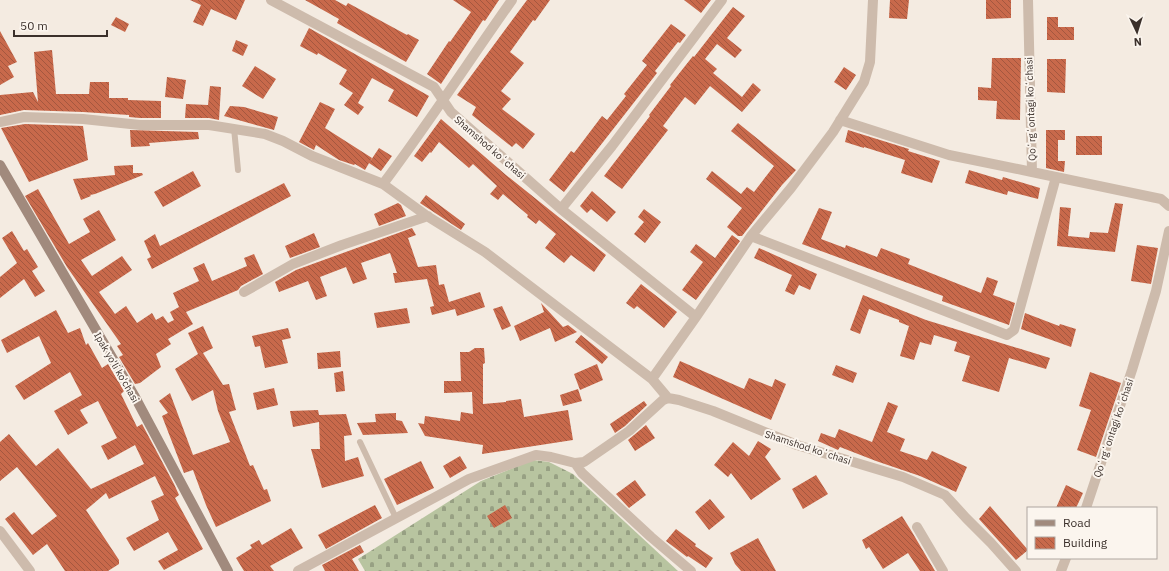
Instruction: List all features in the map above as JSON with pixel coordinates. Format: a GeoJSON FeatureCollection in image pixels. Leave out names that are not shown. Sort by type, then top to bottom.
{"type":"FeatureCollection","features":[{"type":"Feature","properties":{"kind":"main road","name":"Ipak yo'li ko'chasi"},"geometry":{"type":"LineString","coordinates":[[0,165],[135,397],[228,571]]}},
{"type":"Feature","properties":{"kind":"street","name":"Shamshod koʻchasi"},"geometry":{"type":"LineString","coordinates":[[271,0],[434,87],[450,112],[562,209],[696,317]]}},
{"type":"Feature","properties":{"kind":"street"},"geometry":{"type":"LineString","coordinates":[[383,184],[417,139],[512,0]]}},
{"type":"Feature","properties":{"kind":"street"},"geometry":{"type":"LineString","coordinates":[[562,209],[612,146],[722,0]]}},
{"type":"Feature","properties":{"kind":"street"},"geometry":{"type":"LineString","coordinates":[[652,380],[751,236],[791,188],[840,120],[864,82],[870,62],[872,0]]}},
{"type":"Feature","properties":{"kind":"street","name":"Qoʻrgʻontagi koʻchasi"},"geometry":{"type":"LineString","coordinates":[[1028,0],[1032,172],[1161,199],[1169,206]]}},
{"type":"Feature","properties":{"kind":"street"},"geometry":{"type":"LineString","coordinates":[[0,122],[24,117],[83,119],[140,125],[209,125],[265,134],[283,141],[312,156],[383,184],[428,216],[485,252],[652,380],[668,398],[663,400],[629,431],[584,462],[575,463],[536,455],[469,479],[298,571]]}},
{"type":"Feature","properties":{"kind":"street"},"geometry":{"type":"LineString","coordinates":[[840,120],[949,155],[1032,172]]}},
{"type":"Feature","properties":{"kind":"street"},"geometry":{"type":"LineString","coordinates":[[751,236],[1006,335],[1014,330],[1056,177]]}},
{"type":"Feature","properties":{"kind":"street"},"geometry":{"type":"LineString","coordinates":[[244,292],[293,264],[342,244],[428,216]]}},
{"type":"Feature","properties":{"kind":"street","name":"Qoʻrgʻontagi koʻchasi"},"geometry":{"type":"LineString","coordinates":[[1086,507],[1135,363],[1156,291],[1169,231]]}},
{"type":"Feature","properties":{"kind":"street","name":"Shamshod koʻchasi"},"geometry":{"type":"LineString","coordinates":[[668,398],[680,400],[713,411],[797,445],[903,477],[945,495],[1016,571]]}},
{"type":"Feature","properties":{"kind":"street"},"geometry":{"type":"LineString","coordinates":[[575,463],[588,479],[651,537],[691,571]]}},
{"type":"Feature","properties":{"kind":"street"},"geometry":{"type":"LineString","coordinates":[[916,527],[943,571]]}},
{"type":"Feature","properties":{"kind":"street"},"geometry":{"type":"LineString","coordinates":[[0,531],[30,571]]}},
{"type":"Feature","properties":{"kind":"street"},"geometry":{"type":"LineString","coordinates":[[1061,571],[1066,559]]}},
{"type":"Feature","properties":{"kind":"lane"},"geometry":{"type":"LineString","coordinates":[[234,128],[238,170]]}},
{"type":"Feature","properties":{"kind":"lane"},"geometry":{"type":"LineString","coordinates":[[360,442],[396,518]]}},
{"type":"Feature","properties":{"kind":"green space"},"geometry":{"type":"Polygon","coordinates":[[[533,460],[549,462],[573,474],[678,571],[365,571],[358,559],[481,481],[533,460]]]}},
{"type":"Feature","properties":{"kind":"building"},"geometry":{"type":"Polygon","coordinates":[[[190,0],[245,0],[236,20],[211,9],[203,26],[193,22],[201,5],[190,0]]]}},
{"type":"Feature","properties":{"kind":"building"},"geometry":{"type":"Polygon","coordinates":[[[305,0],[335,0],[346,6],[348,3],[419,40],[406,62],[337,23],[339,19],[305,0]]]}},
{"type":"Feature","properties":{"kind":"building"},"geometry":{"type":"Polygon","coordinates":[[[453,0],[499,0],[485,21],[483,20],[441,84],[427,74],[471,12],[453,0]]]}},
{"type":"Feature","properties":{"kind":"building"},"geometry":{"type":"Polygon","coordinates":[[[527,0],[550,0],[535,21],[533,20],[510,52],[524,63],[501,91],[511,99],[502,109],[535,134],[523,149],[516,143],[512,147],[472,115],[476,107],[457,95],[527,0]]]}},
{"type":"Feature","properties":{"kind":"building"},"geometry":{"type":"Polygon","coordinates":[[[684,0],[711,0],[701,13],[684,0]]]}},
{"type":"Feature","properties":{"kind":"building"},"geometry":{"type":"Polygon","coordinates":[[[890,0],[909,0],[907,19],[889,18],[890,0]]]}},
{"type":"Feature","properties":{"kind":"building"},"geometry":{"type":"Polygon","coordinates":[[[986,0],[1011,0],[1011,18],[986,19],[986,0]]]}},
{"type":"Feature","properties":{"kind":"building"},"geometry":{"type":"Polygon","coordinates":[[[733,7],[745,16],[727,38],[742,50],[735,58],[717,44],[705,59],[717,69],[713,73],[742,97],[753,83],[761,90],[742,112],[710,86],[695,105],[685,97],[663,126],[668,130],[622,189],[604,176],[650,116],[649,115],[671,86],[670,85],[733,7]]]}},
{"type":"Feature","properties":{"kind":"building"},"geometry":{"type":"Polygon","coordinates":[[[116,17],[129,24],[125,32],[111,25],[116,17]]]}},
{"type":"Feature","properties":{"kind":"building"},"geometry":{"type":"Polygon","coordinates":[[[1047,17],[1058,17],[1058,27],[1074,27],[1074,40],[1047,40],[1047,17]]]}},
{"type":"Feature","properties":{"kind":"building"},"geometry":{"type":"Polygon","coordinates":[[[671,24],[686,35],[680,43],[678,42],[655,71],[657,73],[564,192],[549,180],[571,151],[574,153],[602,116],[607,120],[626,96],[624,94],[647,65],[642,61],[671,24]]]}},
{"type":"Feature","properties":{"kind":"building"},"geometry":{"type":"Polygon","coordinates":[[[309,28],[429,96],[417,117],[388,101],[394,90],[372,78],[358,103],[364,107],[358,115],[344,105],[353,93],[339,84],[347,70],[318,53],[317,55],[300,46],[309,28]]]}},
{"type":"Feature","properties":{"kind":"building"},"geometry":{"type":"Polygon","coordinates":[[[0,31],[17,62],[8,66],[14,77],[0,85],[0,31]]]}},
{"type":"Feature","properties":{"kind":"building"},"geometry":{"type":"Polygon","coordinates":[[[236,40],[248,45],[243,56],[232,51],[236,40]]]}},
{"type":"Feature","properties":{"kind":"building"},"geometry":{"type":"Polygon","coordinates":[[[52,50],[56,94],[89,94],[90,82],[109,82],[109,98],[161,101],[161,118],[140,118],[129,117],[129,115],[83,112],[24,110],[0,115],[0,95],[33,92],[38,102],[34,52],[52,50]]]}},
{"type":"Feature","properties":{"kind":"building"},"geometry":{"type":"Polygon","coordinates":[[[992,58],[1021,58],[1020,120],[996,119],[997,101],[978,100],[978,87],[991,88],[992,58]]]}},
{"type":"Feature","properties":{"kind":"building"},"geometry":{"type":"Polygon","coordinates":[[[1047,59],[1066,59],[1065,93],[1047,92],[1047,59]]]}},
{"type":"Feature","properties":{"kind":"building"},"geometry":{"type":"Polygon","coordinates":[[[255,66],[276,79],[263,99],[242,86],[255,66]]]}},
{"type":"Feature","properties":{"kind":"building"},"geometry":{"type":"Polygon","coordinates":[[[844,67],[856,75],[846,90],[834,82],[844,67]]]}},
{"type":"Feature","properties":{"kind":"building"},"geometry":{"type":"Polygon","coordinates":[[[167,77],[186,80],[183,99],[165,97],[167,77]]]}},
{"type":"Feature","properties":{"kind":"building"},"geometry":{"type":"Polygon","coordinates":[[[210,86],[221,87],[219,120],[209,118],[185,118],[186,104],[208,105],[210,86]]]}},
{"type":"Feature","properties":{"kind":"building"},"geometry":{"type":"Polygon","coordinates":[[[320,102],[335,109],[325,128],[372,158],[365,170],[355,164],[354,165],[339,160],[316,145],[314,150],[299,142],[320,102]]]}},
{"type":"Feature","properties":{"kind":"building"},"geometry":{"type":"Polygon","coordinates":[[[230,106],[244,107],[278,117],[274,130],[224,116],[230,106]]]}},
{"type":"Feature","properties":{"kind":"building"},"geometry":{"type":"Polygon","coordinates":[[[441,119],[506,175],[606,255],[594,272],[571,255],[564,263],[545,248],[556,234],[539,220],[536,224],[527,217],[528,215],[503,194],[498,200],[490,194],[497,186],[473,164],[469,168],[439,142],[422,162],[414,156],[441,119]]]}},
{"type":"Feature","properties":{"kind":"building"},"geometry":{"type":"Polygon","coordinates":[[[738,123],[796,170],[782,185],[742,236],[738,236],[727,227],[742,208],[706,179],[712,171],[741,194],[747,187],[754,192],[774,166],[731,131],[738,123]]]}},
{"type":"Feature","properties":{"kind":"building"},"geometry":{"type":"Polygon","coordinates":[[[25,124],[83,126],[88,160],[29,182],[1,128],[25,124]]]}},
{"type":"Feature","properties":{"kind":"building"},"geometry":{"type":"Polygon","coordinates":[[[130,130],[198,132],[199,139],[149,143],[150,146],[131,147],[130,130]]]}},
{"type":"Feature","properties":{"kind":"building"},"geometry":{"type":"Polygon","coordinates":[[[848,130],[909,149],[908,151],[940,161],[932,183],[901,173],[905,160],[845,142],[848,130]]]}},
{"type":"Feature","properties":{"kind":"building"},"geometry":{"type":"Polygon","coordinates":[[[1046,130],[1065,130],[1065,140],[1058,140],[1058,161],[1065,161],[1064,172],[1046,168],[1046,130]]]}},
{"type":"Feature","properties":{"kind":"building"},"geometry":{"type":"Polygon","coordinates":[[[1076,136],[1102,136],[1102,155],[1076,155],[1076,136]]]}},
{"type":"Feature","properties":{"kind":"building"},"geometry":{"type":"Polygon","coordinates":[[[379,148],[392,156],[381,171],[369,163],[379,148]]]}},
{"type":"Feature","properties":{"kind":"building"},"geometry":{"type":"Polygon","coordinates":[[[133,165],[133,173],[142,173],[143,175],[90,195],[91,196],[81,200],[73,179],[115,175],[114,166],[133,165]]]}},
{"type":"Feature","properties":{"kind":"building"},"geometry":{"type":"Polygon","coordinates":[[[969,170],[1002,180],[1003,177],[1040,188],[1038,199],[1008,191],[1007,195],[965,183],[969,170]]]}},
{"type":"Feature","properties":{"kind":"building"},"geometry":{"type":"Polygon","coordinates":[[[193,171],[201,186],[163,207],[154,192],[193,171]]]}},
{"type":"Feature","properties":{"kind":"building"},"geometry":{"type":"Polygon","coordinates":[[[284,183],[291,196],[152,269],[147,259],[151,257],[144,241],[155,234],[160,246],[284,183]]]}},
{"type":"Feature","properties":{"kind":"building"},"geometry":{"type":"Polygon","coordinates":[[[38,189],[69,244],[90,232],[83,219],[99,210],[116,240],[81,260],[92,276],[122,256],[132,270],[99,292],[115,314],[126,306],[137,323],[152,313],[156,320],[163,316],[168,323],[174,320],[170,312],[179,307],[173,293],[199,281],[193,268],[204,263],[212,281],[247,266],[244,258],[254,254],[263,274],[241,286],[238,290],[186,312],[193,324],[168,339],[171,344],[156,354],[161,367],[140,383],[135,384],[119,357],[123,355],[117,346],[121,344],[67,267],[25,196],[38,189]]]}},
{"type":"Feature","properties":{"kind":"building"},"geometry":{"type":"Polygon","coordinates":[[[592,191],[616,212],[607,222],[591,209],[587,213],[580,206],[592,191]]]}},
{"type":"Feature","properties":{"kind":"building"},"geometry":{"type":"Polygon","coordinates":[[[426,195],[465,224],[461,230],[420,203],[426,195]]]}},
{"type":"Feature","properties":{"kind":"building"},"geometry":{"type":"Polygon","coordinates":[[[398,203],[401,205],[406,216],[379,226],[374,214],[398,203]]]}},
{"type":"Feature","properties":{"kind":"building"},"geometry":{"type":"Polygon","coordinates":[[[1115,203],[1123,204],[1115,252],[1057,246],[1060,207],[1071,208],[1068,236],[1089,238],[1090,232],[1108,233],[1115,203]]]}},
{"type":"Feature","properties":{"kind":"building"},"geometry":{"type":"Polygon","coordinates":[[[819,208],[832,212],[821,239],[845,248],[846,245],[877,257],[881,248],[910,259],[908,264],[981,293],[987,277],[998,281],[993,295],[1015,303],[1009,325],[942,301],[943,296],[802,244],[819,208]]]}},
{"type":"Feature","properties":{"kind":"building"},"geometry":{"type":"Polygon","coordinates":[[[644,209],[661,222],[645,243],[634,234],[644,222],[638,217],[644,209]]]}},
{"type":"Feature","properties":{"kind":"building"},"geometry":{"type":"Polygon","coordinates":[[[412,228],[416,235],[408,238],[418,267],[436,265],[439,285],[444,284],[449,302],[480,292],[485,307],[457,316],[455,309],[432,315],[430,307],[434,306],[427,279],[395,283],[393,273],[397,273],[390,253],[361,263],[367,279],[353,284],[346,267],[320,277],[327,296],[316,300],[308,281],[279,292],[275,282],[296,270],[412,228]]]}},
{"type":"Feature","properties":{"kind":"building"},"geometry":{"type":"Polygon","coordinates":[[[12,231],[24,251],[27,249],[38,267],[32,271],[45,291],[35,297],[24,279],[0,298],[0,277],[17,263],[2,238],[12,231]]]}},
{"type":"Feature","properties":{"kind":"building"},"geometry":{"type":"Polygon","coordinates":[[[314,233],[320,247],[290,258],[285,246],[314,233]]]}},
{"type":"Feature","properties":{"kind":"building"},"geometry":{"type":"Polygon","coordinates":[[[732,235],[740,241],[696,300],[682,290],[703,262],[690,252],[696,244],[715,258],[732,235]]]}},
{"type":"Feature","properties":{"kind":"building"},"geometry":{"type":"Polygon","coordinates":[[[1137,245],[1158,248],[1151,284],[1131,281],[1137,245]]]}},
{"type":"Feature","properties":{"kind":"building"},"geometry":{"type":"Polygon","coordinates":[[[759,248],[817,274],[810,290],[799,285],[794,295],[785,291],[792,275],[754,258],[759,248]]]}},
{"type":"Feature","properties":{"kind":"building"},"geometry":{"type":"Polygon","coordinates":[[[641,284],[677,312],[664,328],[637,306],[634,309],[626,303],[641,284]]]}},
{"type":"Feature","properties":{"kind":"building"},"geometry":{"type":"Polygon","coordinates":[[[863,295],[926,320],[1050,358],[1046,369],[1009,358],[999,392],[962,381],[970,356],[954,351],[957,342],[934,335],[931,345],[920,342],[914,360],[900,356],[909,326],[899,322],[899,320],[869,309],[860,334],[850,330],[863,295]]]}},
{"type":"Feature","properties":{"kind":"building"},"geometry":{"type":"Polygon","coordinates":[[[541,303],[563,327],[568,325],[577,332],[555,342],[550,328],[520,341],[514,326],[544,312],[541,303]]]}},
{"type":"Feature","properties":{"kind":"building"},"geometry":{"type":"Polygon","coordinates":[[[502,306],[511,326],[502,330],[493,309],[502,306]]]}},
{"type":"Feature","properties":{"kind":"building"},"geometry":{"type":"Polygon","coordinates":[[[407,308],[410,323],[377,328],[374,313],[407,308]]]}},
{"type":"Feature","properties":{"kind":"building"},"geometry":{"type":"Polygon","coordinates":[[[56,310],[68,333],[80,328],[86,345],[88,343],[102,368],[108,364],[124,391],[121,394],[137,427],[142,424],[174,484],[179,495],[175,498],[203,549],[164,570],[158,561],[178,550],[168,532],[134,551],[126,538],[159,520],[151,501],[164,495],[155,476],[109,499],[106,493],[86,510],[119,560],[119,564],[108,571],[65,571],[47,544],[33,555],[5,519],[14,512],[32,535],[57,516],[17,467],[0,481],[0,442],[9,434],[36,466],[58,448],[91,489],[144,464],[135,445],[108,460],[101,446],[117,438],[98,401],[80,410],[88,423],[68,435],[54,411],[82,395],[70,372],[24,400],[15,386],[51,363],[39,336],[7,353],[1,340],[56,310]]]}},
{"type":"Feature","properties":{"kind":"building"},"geometry":{"type":"Polygon","coordinates":[[[1025,313],[1059,326],[1060,324],[1076,329],[1071,347],[1021,329],[1025,313]]]}},
{"type":"Feature","properties":{"kind":"building"},"geometry":{"type":"Polygon","coordinates":[[[203,326],[213,348],[203,353],[223,385],[229,384],[236,410],[229,412],[250,466],[253,465],[264,490],[267,489],[271,501],[216,527],[193,470],[184,473],[162,416],[168,413],[159,401],[170,393],[193,455],[230,442],[218,411],[213,390],[192,401],[175,369],[198,354],[188,333],[203,326]]]}},
{"type":"Feature","properties":{"kind":"building"},"geometry":{"type":"Polygon","coordinates":[[[288,328],[291,338],[282,340],[288,363],[265,368],[260,346],[255,347],[252,336],[288,328]]]}},
{"type":"Feature","properties":{"kind":"building"},"geometry":{"type":"Polygon","coordinates":[[[581,335],[608,357],[602,364],[575,342],[581,335]]]}},
{"type":"Feature","properties":{"kind":"building"},"geometry":{"type":"Polygon","coordinates":[[[475,348],[484,348],[485,363],[483,364],[483,404],[521,399],[524,417],[568,410],[573,440],[482,454],[483,445],[425,436],[418,423],[424,424],[425,416],[460,421],[461,412],[473,414],[472,392],[444,393],[444,381],[461,381],[460,352],[469,352],[475,348]]]}},
{"type":"Feature","properties":{"kind":"building"},"geometry":{"type":"Polygon","coordinates":[[[340,351],[341,367],[318,369],[317,353],[340,351]]]}},
{"type":"Feature","properties":{"kind":"building"},"geometry":{"type":"Polygon","coordinates":[[[680,361],[744,389],[749,378],[772,387],[775,379],[786,384],[771,420],[673,377],[680,361]]]}},
{"type":"Feature","properties":{"kind":"building"},"geometry":{"type":"Polygon","coordinates":[[[597,364],[603,380],[580,390],[574,374],[597,364]]]}},
{"type":"Feature","properties":{"kind":"building"},"geometry":{"type":"Polygon","coordinates":[[[836,365],[857,373],[853,383],[832,375],[836,365]]]}},
{"type":"Feature","properties":{"kind":"building"},"geometry":{"type":"Polygon","coordinates":[[[343,371],[345,391],[336,392],[334,373],[343,371]]]}},
{"type":"Feature","properties":{"kind":"building"},"geometry":{"type":"Polygon","coordinates":[[[1090,372],[1121,383],[1096,457],[1077,450],[1091,410],[1079,406],[1090,372]]]}},
{"type":"Feature","properties":{"kind":"building"},"geometry":{"type":"Polygon","coordinates":[[[274,388],[278,405],[257,410],[253,393],[274,388]]]}},
{"type":"Feature","properties":{"kind":"building"},"geometry":{"type":"Polygon","coordinates":[[[578,389],[582,401],[563,406],[560,395],[578,389]]]}},
{"type":"Feature","properties":{"kind":"building"},"geometry":{"type":"Polygon","coordinates":[[[644,401],[647,405],[625,426],[615,433],[610,424],[644,401]]]}},
{"type":"Feature","properties":{"kind":"building"},"geometry":{"type":"Polygon","coordinates":[[[888,402],[898,406],[887,432],[905,439],[900,451],[927,460],[932,451],[967,467],[956,492],[920,476],[840,447],[838,450],[818,441],[821,433],[835,438],[839,429],[872,442],[888,402]]]}},
{"type":"Feature","properties":{"kind":"building"},"geometry":{"type":"Polygon","coordinates":[[[318,410],[319,415],[346,414],[352,435],[344,436],[345,461],[358,457],[364,476],[322,488],[311,449],[320,449],[319,422],[293,427],[290,411],[318,410]]]}},
{"type":"Feature","properties":{"kind":"building"},"geometry":{"type":"Polygon","coordinates":[[[396,413],[396,420],[402,421],[408,433],[363,435],[357,423],[376,422],[375,414],[396,413]]]}},
{"type":"Feature","properties":{"kind":"building"},"geometry":{"type":"Polygon","coordinates":[[[646,425],[655,438],[635,451],[628,440],[646,425]]]}},
{"type":"Feature","properties":{"kind":"building"},"geometry":{"type":"Polygon","coordinates":[[[758,441],[771,449],[765,457],[781,479],[751,500],[731,473],[728,477],[714,465],[733,442],[749,456],[758,441]]]}},
{"type":"Feature","properties":{"kind":"building"},"geometry":{"type":"Polygon","coordinates":[[[460,456],[467,468],[450,478],[443,466],[460,456]]]}},
{"type":"Feature","properties":{"kind":"building"},"geometry":{"type":"Polygon","coordinates":[[[421,461],[434,488],[397,505],[384,479],[421,461]]]}},
{"type":"Feature","properties":{"kind":"building"},"geometry":{"type":"Polygon","coordinates":[[[816,475],[828,494],[803,509],[792,489],[816,475]]]}},
{"type":"Feature","properties":{"kind":"building"},"geometry":{"type":"Polygon","coordinates":[[[635,480],[646,495],[629,508],[616,494],[635,480]]]}},
{"type":"Feature","properties":{"kind":"building"},"geometry":{"type":"Polygon","coordinates":[[[1066,485],[1083,493],[1076,507],[1056,507],[1066,485]]]}},
{"type":"Feature","properties":{"kind":"building"},"geometry":{"type":"Polygon","coordinates":[[[710,499],[725,517],[709,530],[695,512],[710,499]]]}},
{"type":"Feature","properties":{"kind":"building"},"geometry":{"type":"Polygon","coordinates":[[[375,505],[382,518],[326,549],[318,535],[375,505]]]}},
{"type":"Feature","properties":{"kind":"building"},"geometry":{"type":"Polygon","coordinates":[[[505,505],[512,518],[494,528],[487,516],[505,505]]]}},
{"type":"Feature","properties":{"kind":"building"},"geometry":{"type":"Polygon","coordinates":[[[990,506],[1027,549],[1027,551],[1016,560],[979,519],[990,506]]]}},
{"type":"Feature","properties":{"kind":"building"},"geometry":{"type":"Polygon","coordinates":[[[902,516],[935,571],[920,571],[908,553],[883,569],[869,547],[866,549],[862,540],[902,516]]]}},
{"type":"Feature","properties":{"kind":"building"},"geometry":{"type":"Polygon","coordinates":[[[291,528],[303,548],[270,566],[274,571],[244,571],[236,558],[252,548],[250,545],[259,540],[262,545],[291,528]]]}},
{"type":"Feature","properties":{"kind":"building"},"geometry":{"type":"Polygon","coordinates":[[[676,529],[696,544],[695,546],[713,558],[706,568],[688,556],[687,557],[666,541],[676,529]]]}},
{"type":"Feature","properties":{"kind":"building"},"geometry":{"type":"Polygon","coordinates":[[[758,538],[776,571],[741,571],[735,564],[730,553],[758,538]]]}},
{"type":"Feature","properties":{"kind":"building"},"geometry":{"type":"Polygon","coordinates":[[[360,545],[364,552],[352,559],[359,571],[325,571],[322,565],[360,545]]]}}]}
